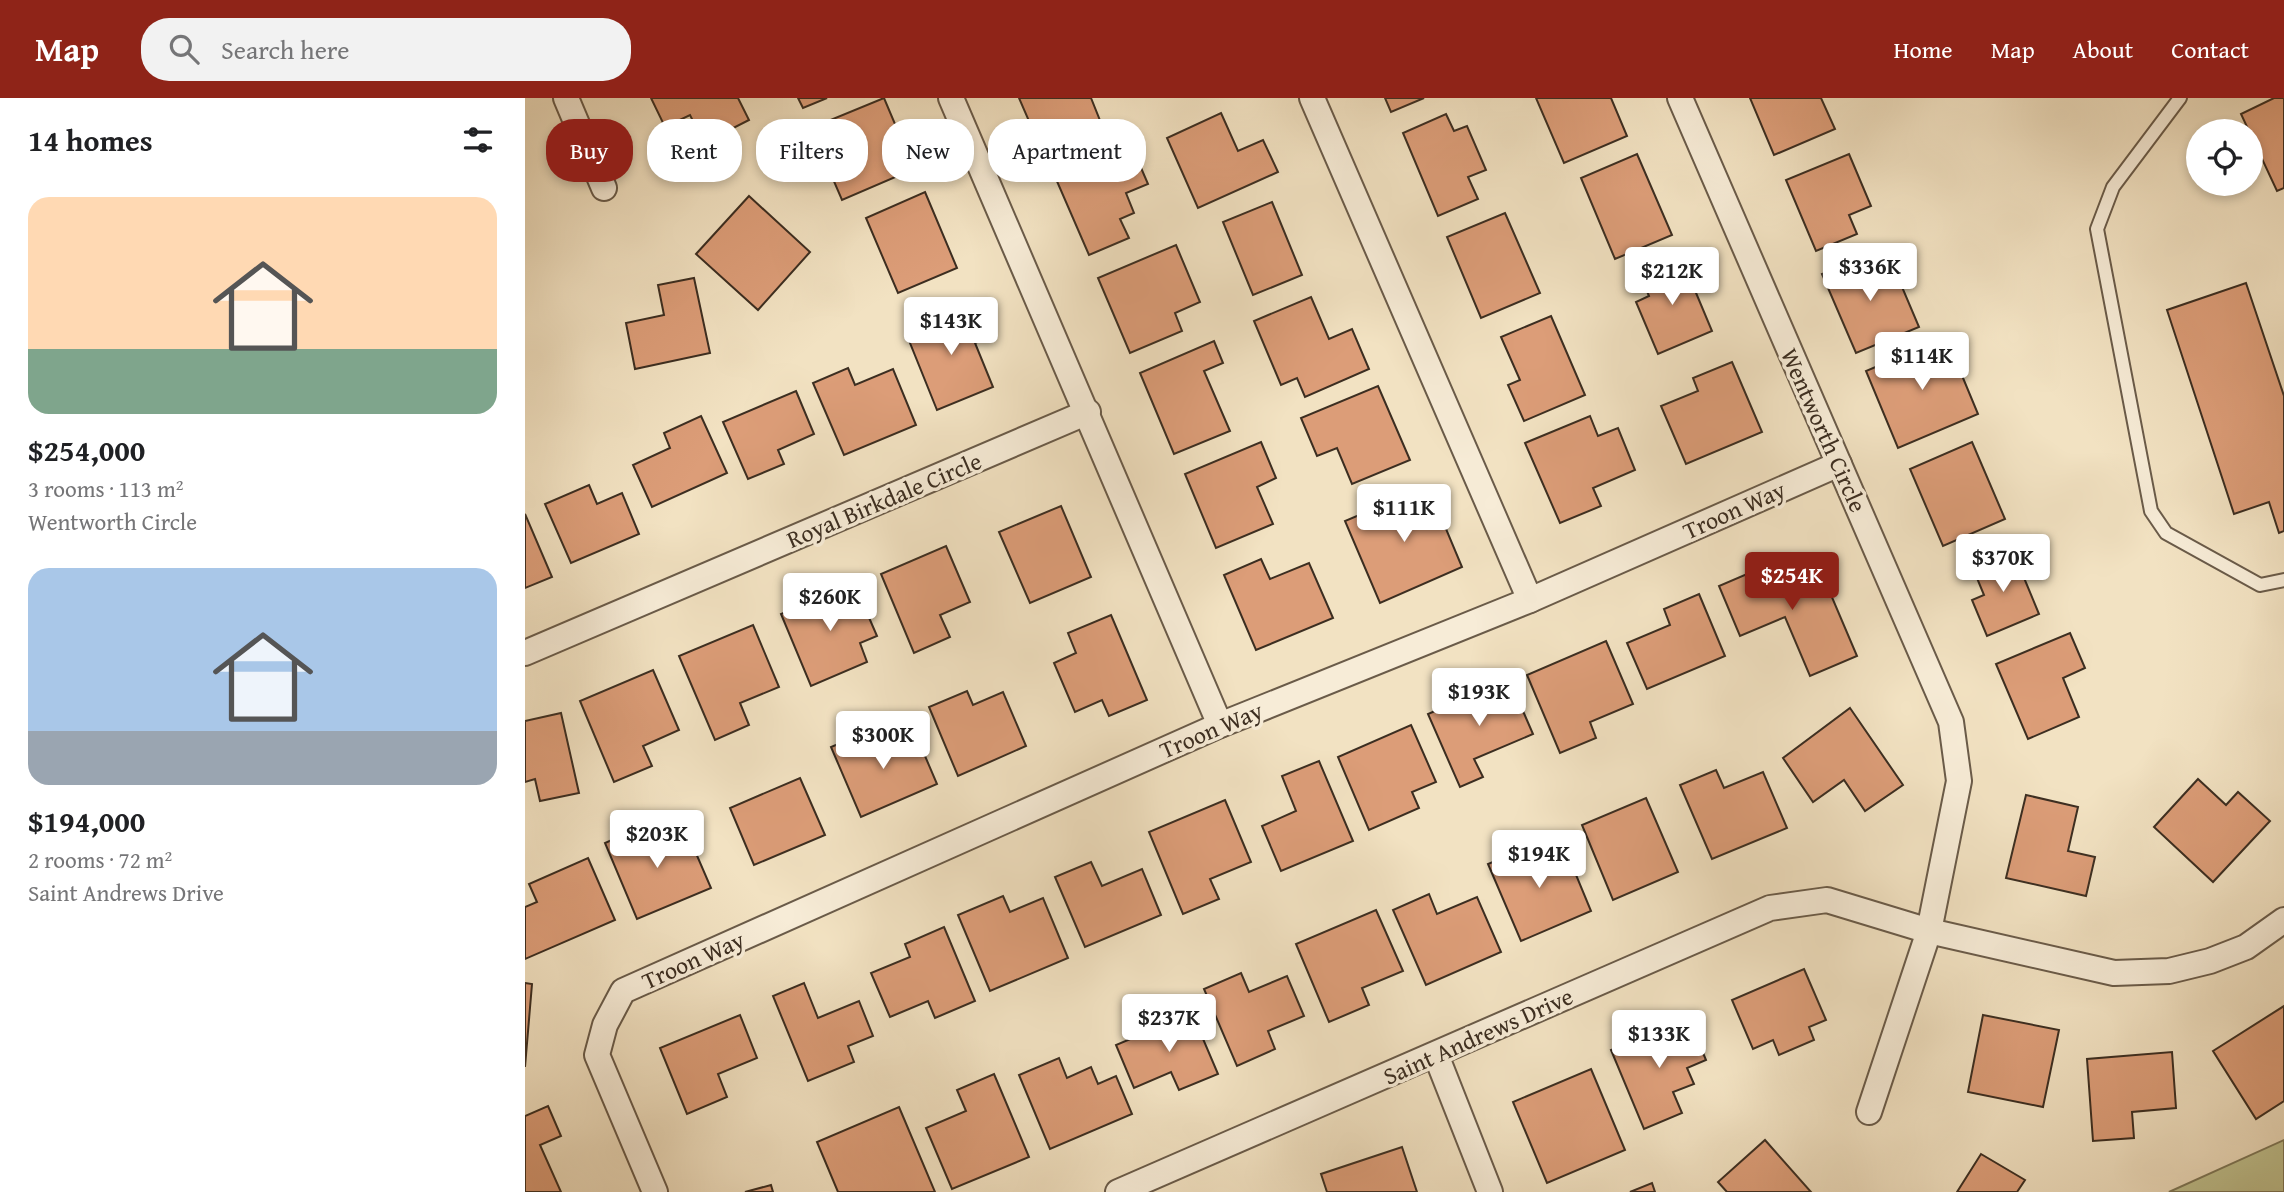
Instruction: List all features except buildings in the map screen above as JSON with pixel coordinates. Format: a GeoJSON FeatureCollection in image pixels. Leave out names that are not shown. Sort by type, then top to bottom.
{"type":"FeatureCollection","features":[{"type":"Feature","properties":{"kind":"street"},"geometry":{"type":"LineString","coordinates":[[566,98],[604,188]]}},
{"type":"Feature","properties":{"kind":"street"},"geometry":{"type":"LineString","coordinates":[[951,98],[1088,412],[1220,725]]}},
{"type":"Feature","properties":{"kind":"street"},"geometry":{"type":"LineString","coordinates":[[1311,98],[1530,600]]}},
{"type":"Feature","properties":{"kind":"street","name":"Wentworth Circle"},"geometry":{"type":"LineString","coordinates":[[1680,98],[1951,722],[1959,780],[1929,931],[1868,1112]]}},
{"type":"Feature","properties":{"kind":"street","name":"Royal Birkdale Circle"},"geometry":{"type":"LineString","coordinates":[[525,653],[1088,412]]}},
{"type":"Feature","properties":{"kind":"street","name":"Troon Way"},"geometry":{"type":"LineString","coordinates":[[656,1192],[597,1055],[605,1024],[623,991],[1220,725],[1530,600],[1839,464]]}},
{"type":"Feature","properties":{"kind":"street","name":"Saint Andrews Drive"},"geometry":{"type":"LineString","coordinates":[[1118,1192],[1770,908],[1827,900],[1929,931],[2095,970],[2138,973],[2169,971],[2210,961],[2246,947],[2284,920]]}},
{"type":"Feature","properties":{"kind":"street"},"geometry":{"type":"LineString","coordinates":[[1436,1055],[1490,1192]]}},
{"type":"Feature","properties":{"kind":"lane"},"geometry":{"type":"LineString","coordinates":[[2181,98],[2113,187],[2097,229],[2151,511],[2166,533],[2260,585],[2284,580]]}},
{"type":"Feature","properties":{"kind":"green space"},"geometry":{"type":"Polygon","coordinates":[[[2284,1140],[2284,1192],[2169,1192],[2284,1140]]]}}]}
